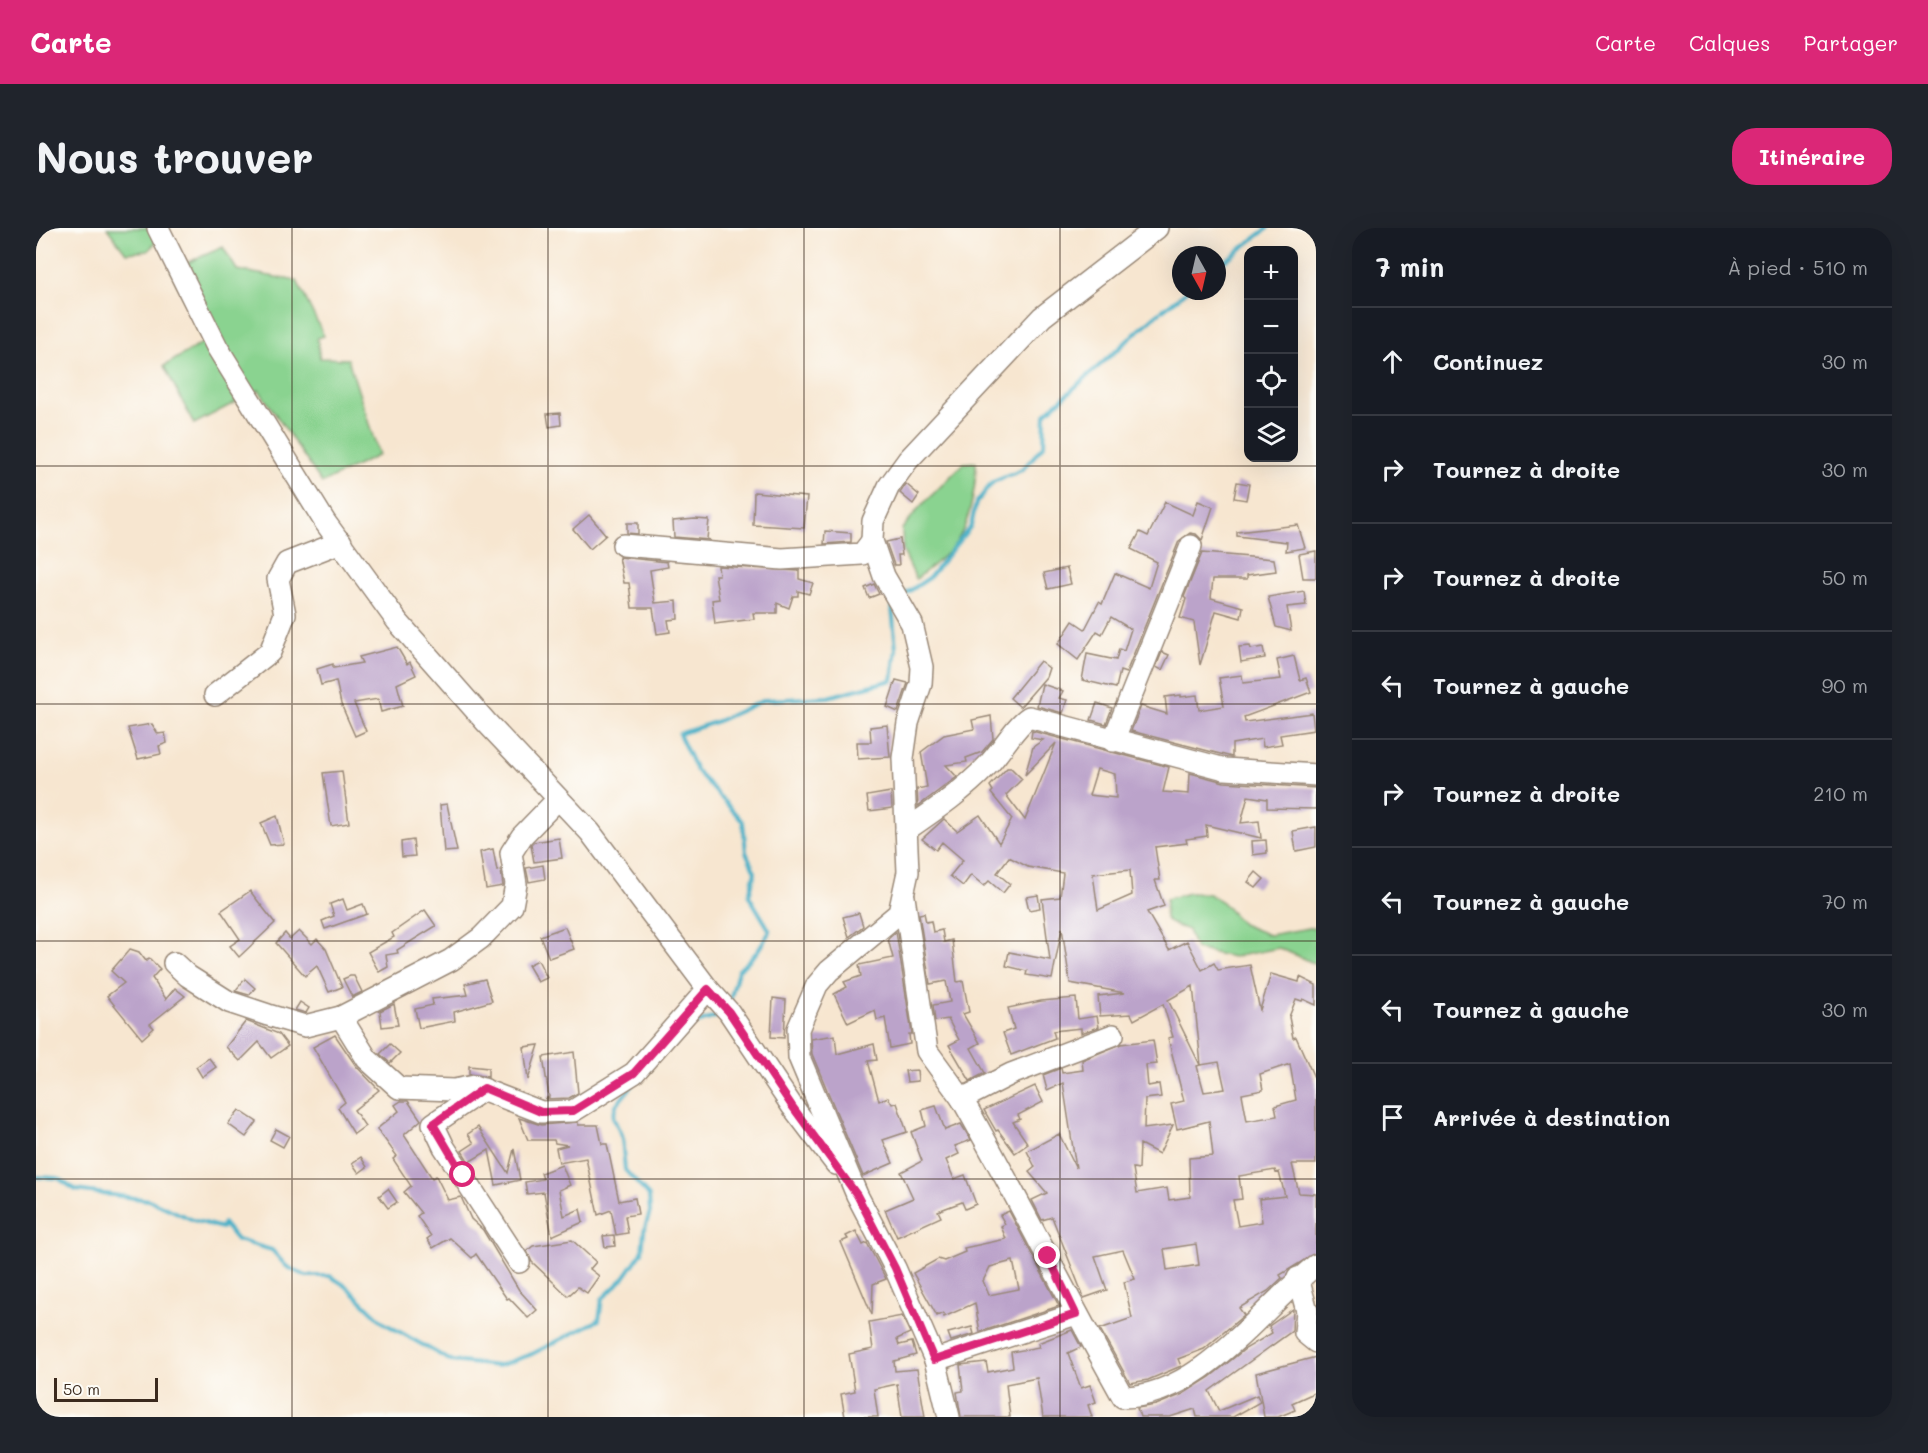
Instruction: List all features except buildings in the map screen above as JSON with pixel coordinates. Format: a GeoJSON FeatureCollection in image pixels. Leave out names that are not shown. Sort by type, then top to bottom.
{"type":"FeatureCollection","features":[{"type":"Feature","properties":{"kind":"street"},"geometry":{"type":"LineString","coordinates":[[158,228],[217,347],[325,522],[397,621],[486,722],[590,832],[720,1001],[857,1195]]}},
{"type":"Feature","properties":{"kind":"street"},"geometry":{"type":"LineString","coordinates":[[949,1417],[934,1360],[895,1268],[857,1195],[800,1057],[798,1029],[817,985],[829,971],[899,913],[908,872],[903,758],[908,723],[921,684],[922,667],[912,624],[884,576],[872,541],[873,521],[888,486],[908,460],[1042,317],[1157,228]]}},
{"type":"Feature","properties":{"kind":"street"},"geometry":{"type":"LineString","coordinates":[[623,545],[782,559],[862,554],[872,541]]}},
{"type":"Feature","properties":{"kind":"street"},"geometry":{"type":"LineString","coordinates":[[215,694],[270,652],[285,614],[278,579],[287,563],[341,542]]}},
{"type":"Feature","properties":{"kind":"street"},"geometry":{"type":"LineString","coordinates":[[1113,741],[1167,612],[1191,546]]}},
{"type":"Feature","properties":{"kind":"street"},"geometry":{"type":"LineString","coordinates":[[906,830],[959,794],[994,759],[1022,722],[1029,717],[1225,769],[1316,775]]}},
{"type":"Feature","properties":{"kind":"street"},"geometry":{"type":"LineString","coordinates":[[174,963],[188,976],[229,1002],[268,1015],[305,1026],[341,1017],[451,960],[481,938],[512,906],[516,884],[511,853],[522,836],[558,799]]}},
{"type":"Feature","properties":{"kind":"street"},"geometry":{"type":"LineString","coordinates":[[904,897],[927,1051],[962,1099],[1013,1189],[1076,1314],[1123,1397],[1135,1397],[1187,1376],[1221,1354],[1298,1278],[1316,1264]]}},
{"type":"Feature","properties":{"kind":"street"},"geometry":{"type":"LineString","coordinates":[[341,1017],[367,1059],[399,1088],[454,1090],[474,1086],[541,1112],[573,1111],[634,1073],[720,1001]]}},
{"type":"Feature","properties":{"kind":"street"},"geometry":{"type":"LineString","coordinates":[[962,1099],[1011,1074],[1113,1035]]}},
{"type":"Feature","properties":{"kind":"street"},"geometry":{"type":"LineString","coordinates":[[484,1088],[433,1124],[444,1147],[519,1262]]}},
{"type":"Feature","properties":{"kind":"street"},"geometry":{"type":"LineString","coordinates":[[1298,1278],[1307,1311],[1305,1332],[1316,1342]]}},
{"type":"Feature","properties":{"kind":"street"},"geometry":{"type":"LineString","coordinates":[[934,1360],[1076,1314]]}},
{"type":"Feature","properties":{"kind":"green space"},"geometry":{"type":"Polygon","coordinates":[[[107,228],[168,228],[148,251],[126,253],[107,228]]]}},
{"type":"Feature","properties":{"kind":"green space"},"geometry":{"type":"Polygon","coordinates":[[[223,247],[237,270],[297,281],[324,336],[317,338],[320,358],[348,359],[379,455],[322,483],[259,390],[194,424],[164,366],[204,342],[171,270],[223,247]]]}},
{"type":"Feature","properties":{"kind":"green space"},"geometry":{"type":"Polygon","coordinates":[[[976,462],[973,497],[962,533],[949,551],[916,579],[903,551],[902,529],[918,509],[964,463],[976,462]]]}},
{"type":"Feature","properties":{"kind":"green space"},"geometry":{"type":"Polygon","coordinates":[[[1189,893],[1209,894],[1222,902],[1242,924],[1269,935],[1316,927],[1316,964],[1279,948],[1233,957],[1195,949],[1188,930],[1170,923],[1165,918],[1166,899],[1189,893]]]}},
{"type":"Feature","properties":{"kind":"waterway"},"geometry":{"type":"LineString","coordinates":[[1226,260],[1268,228]]}},
{"type":"Feature","properties":{"kind":"waterway"},"geometry":{"type":"LineString","coordinates":[[902,596],[929,578],[971,526],[976,503],[993,482],[1022,470],[1044,445],[1045,414],[1175,300]]}},
{"type":"Feature","properties":{"kind":"waterway"},"geometry":{"type":"LineString","coordinates":[[730,1001],[738,971],[757,952],[770,931],[749,896],[755,872],[746,852],[743,822],[696,770],[679,734],[718,721],[764,700],[828,697],[892,680],[896,649],[892,607]]}},
{"type":"Feature","properties":{"kind":"waterway"},"geometry":{"type":"LineString","coordinates":[[685,1027],[721,1015]]}},
{"type":"Feature","properties":{"kind":"waterway"},"geometry":{"type":"LineString","coordinates":[[36,1177],[58,1178],[76,1190],[149,1200],[193,1220],[222,1228],[223,1223],[237,1240],[272,1250],[286,1266],[295,1271],[306,1276],[330,1276],[346,1286],[384,1323],[451,1361],[498,1366],[532,1354],[599,1320],[602,1299],[623,1279],[642,1252],[644,1231],[650,1212],[649,1196],[625,1170],[622,1137],[613,1117],[616,1105],[632,1086]]}},
{"type":"Feature","properties":{"kind":"route"},"geometry":{"type":"LineString","coordinates":[[463,1175],[444,1147],[433,1124],[484,1088],[541,1112],[573,1111],[634,1073],[694,1008],[708,989],[729,1012],[749,1045],[857,1195],[895,1268],[934,1360],[1076,1314],[1048,1256]]}}]}
